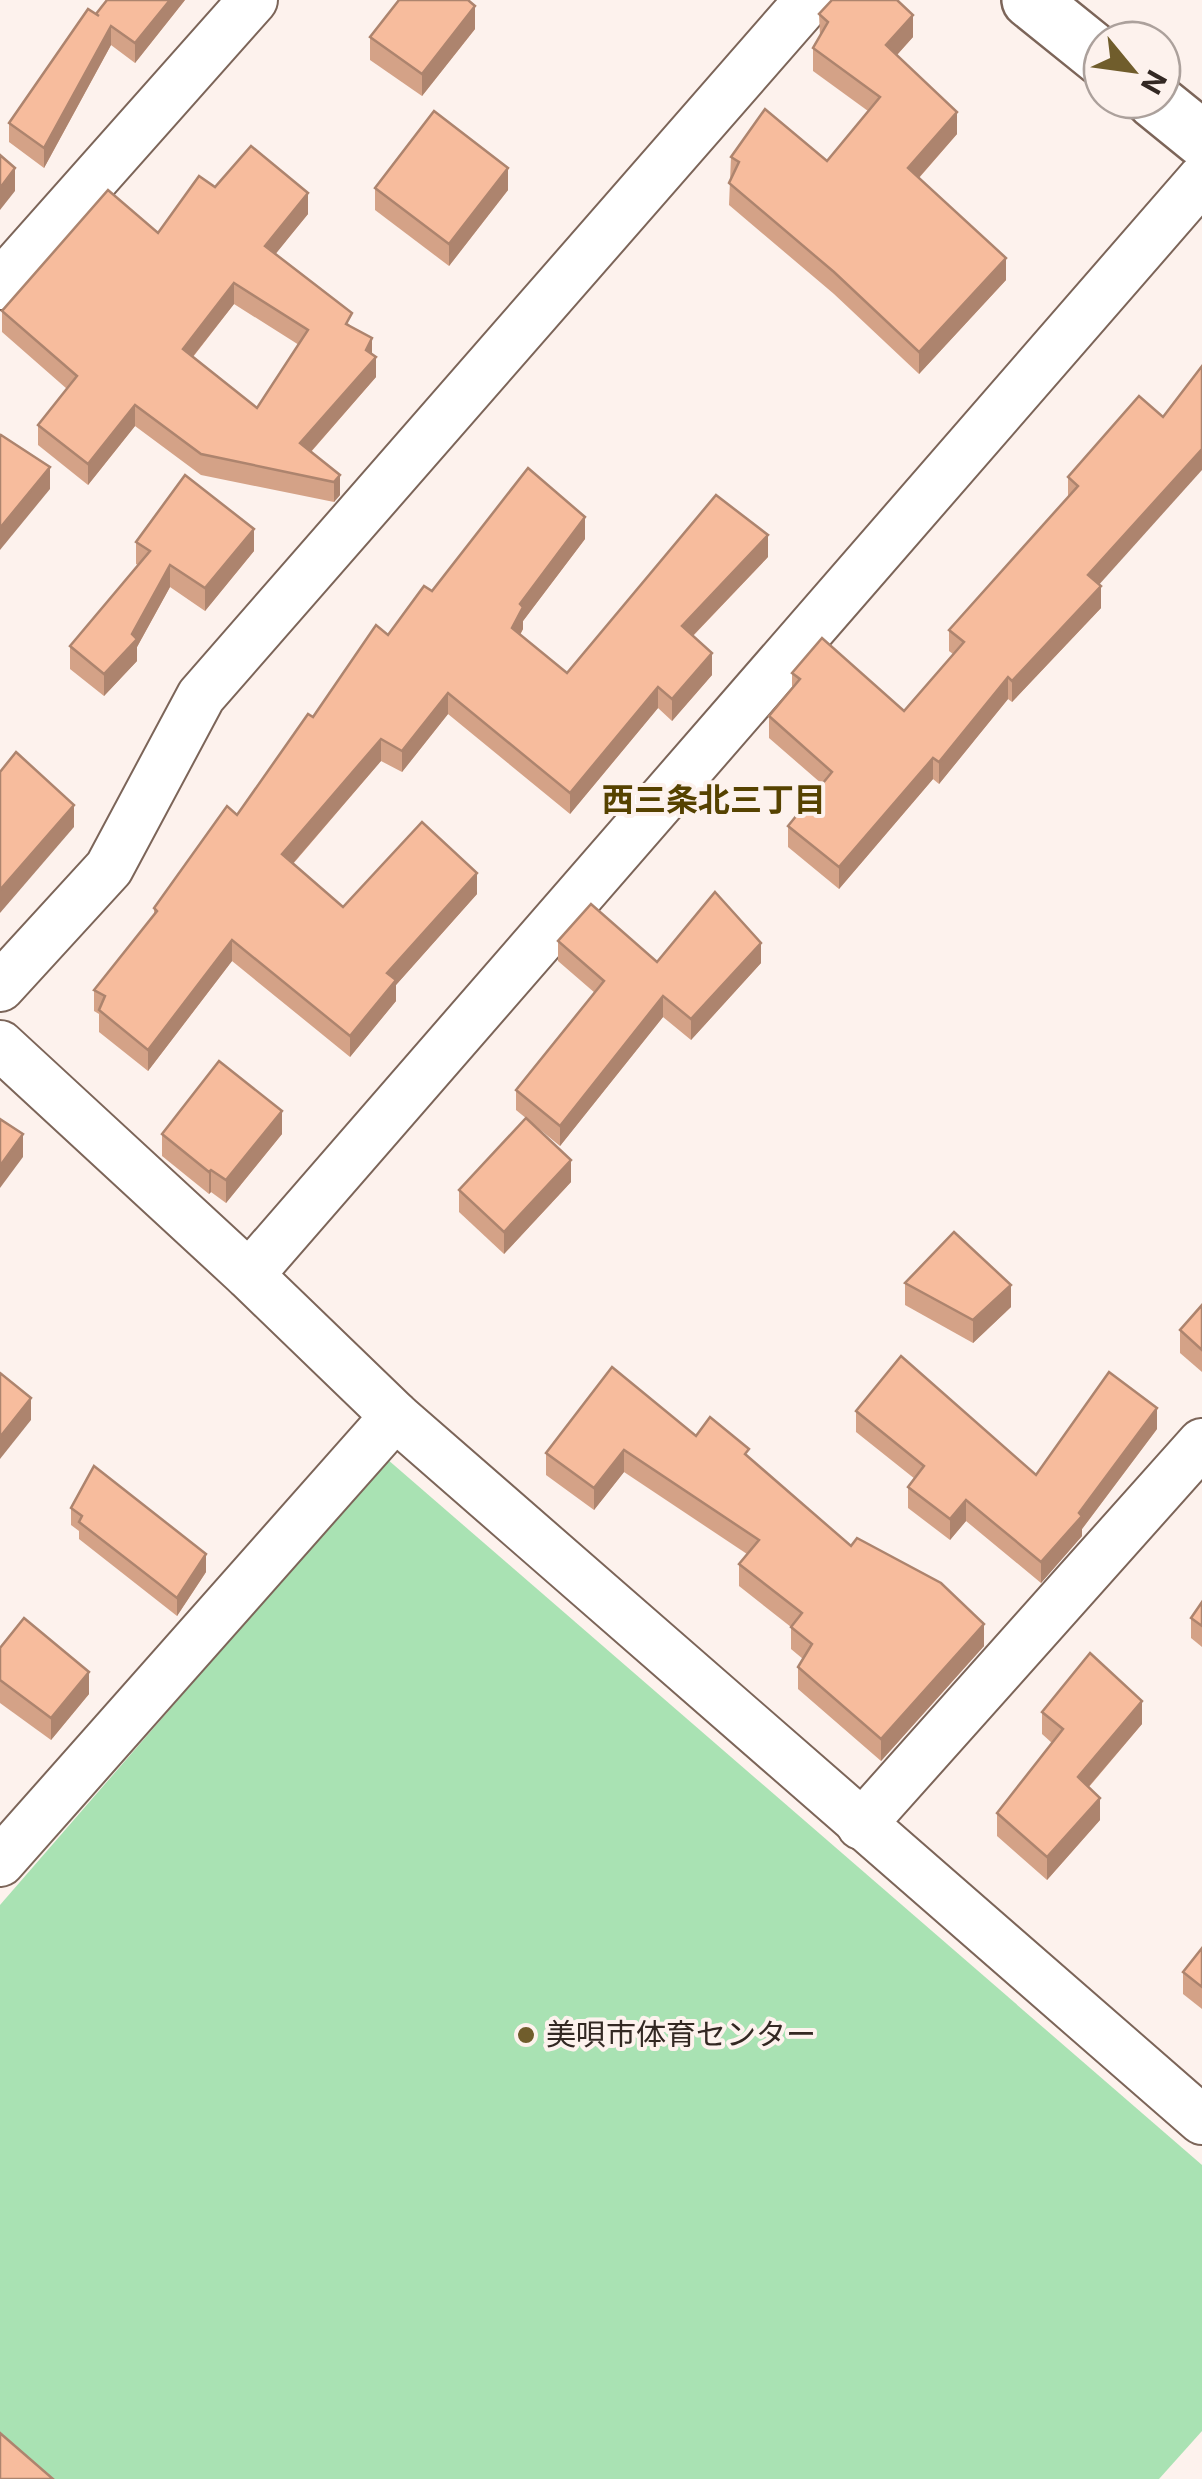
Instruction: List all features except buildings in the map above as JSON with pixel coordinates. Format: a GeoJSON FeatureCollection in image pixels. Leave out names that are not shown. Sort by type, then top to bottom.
{"type":"FeatureCollection","features":[{"type":"Feature","properties":{"kind":"street"},"geometry":{"type":"LineString","coordinates":[[0,286],[253,0]]}},
{"type":"Feature","properties":{"kind":"street"},"geometry":{"type":"LineString","coordinates":[[0,987],[109,868],[201,696],[809,0]]}},
{"type":"Feature","properties":{"kind":"street"},"geometry":{"type":"LineString","coordinates":[[1030,0],[1082,42]]}},
{"type":"Feature","properties":{"kind":"street"},"geometry":{"type":"LineString","coordinates":[[1179,120],[1202,138]]}},
{"type":"Feature","properties":{"kind":"street"},"geometry":{"type":"LineString","coordinates":[[249,1275],[1202,179]]}},
{"type":"Feature","properties":{"kind":"street"},"geometry":{"type":"LineString","coordinates":[[0,1045],[395,1416],[1202,2120]]}},
{"type":"Feature","properties":{"kind":"street"},"geometry":{"type":"LineString","coordinates":[[0,1862],[395,1416]]}},
{"type":"Feature","properties":{"kind":"street"},"geometry":{"type":"LineString","coordinates":[[861,1825],[1202,1444]]}},
{"type":"Feature","properties":{"kind":"green space","name":"美唄市体育センター"},"geometry":{"type":"Polygon","coordinates":[[[387,1459],[1202,2165],[1202,2431],[1159,2479],[0,2479],[0,1905],[387,1459]]]}},
{"type":"Feature","properties":{"kind":"place","name":"美唄市体育センター"},"geometry":{"type":"Point","coordinates":[526,2035]}},
{"type":"Feature","properties":{"kind":"district","name":"西三条北三丁目"},"geometry":{"type":"Point","coordinates":[714,800]}}]}
